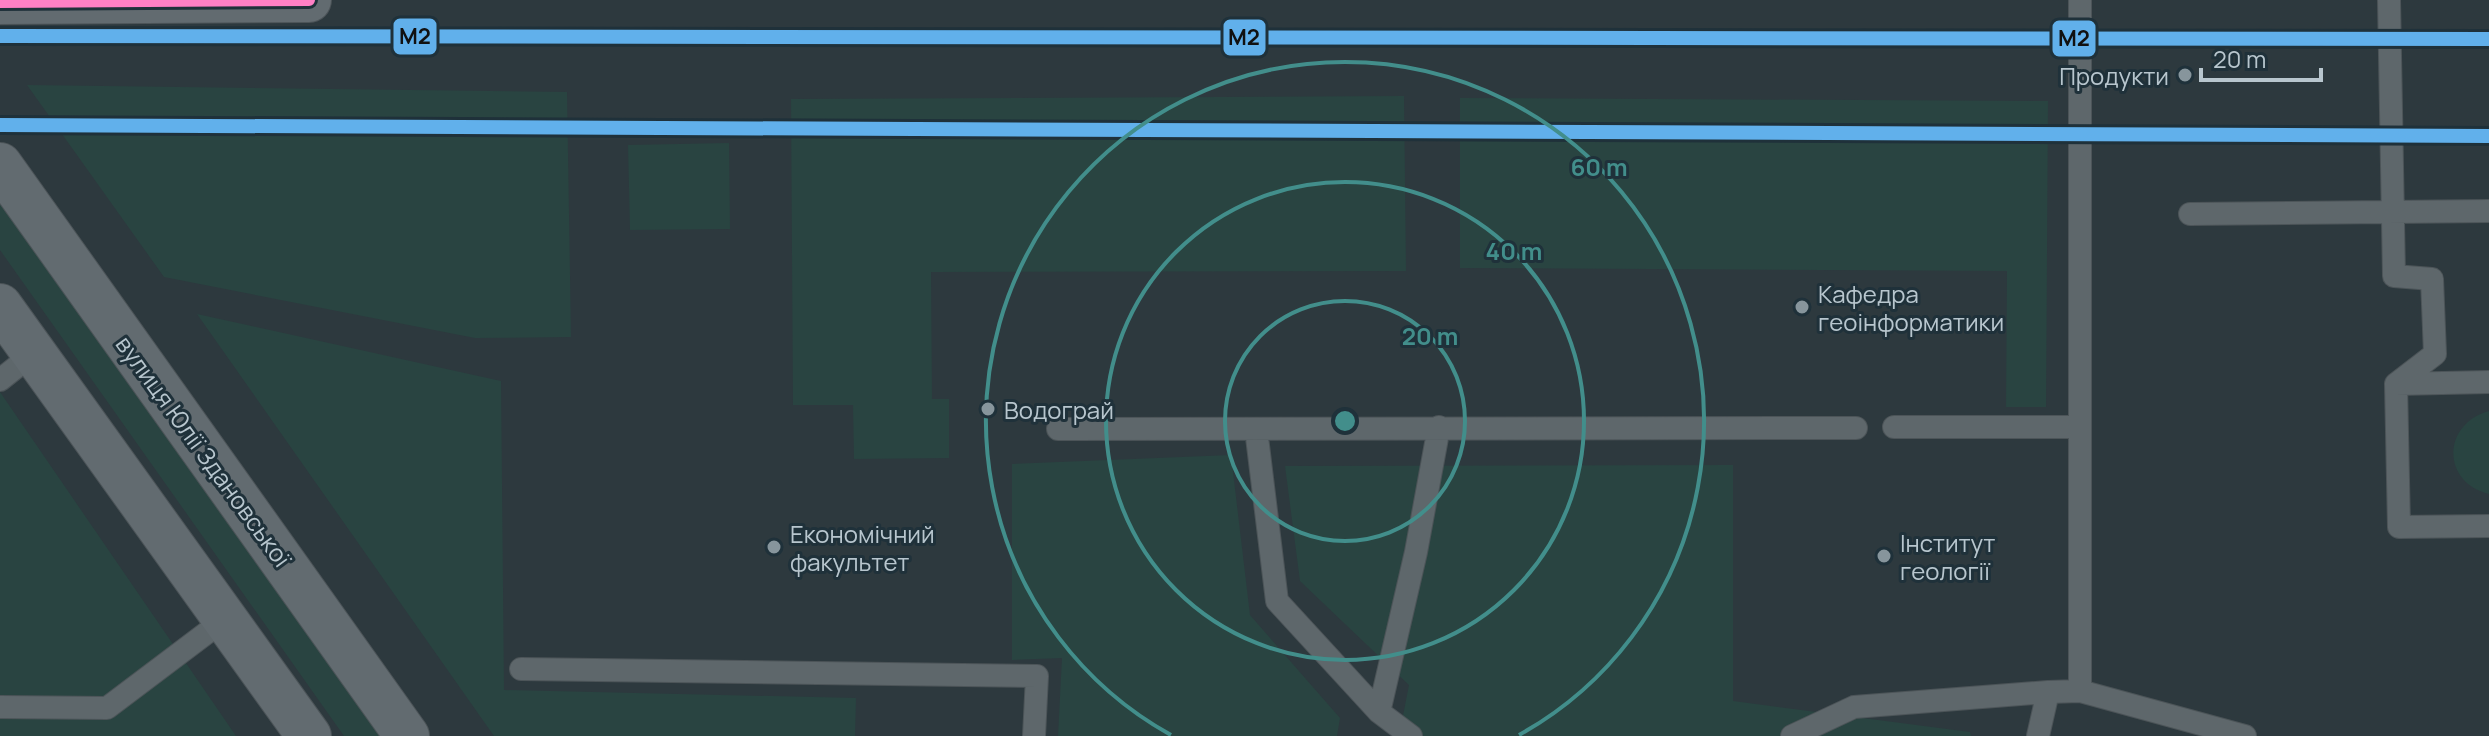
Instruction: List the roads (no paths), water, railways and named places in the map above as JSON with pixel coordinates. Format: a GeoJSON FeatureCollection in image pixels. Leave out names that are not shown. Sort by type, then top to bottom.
{"type":"FeatureCollection","features":[{"type":"Feature","properties":{"kind":"street"},"geometry":{"type":"LineString","coordinates":[[0,2],[309,0]]}},
{"type":"Feature","properties":{"kind":"street","name":"вулиця Юлії Здановської"},"geometry":{"type":"LineString","coordinates":[[0,165],[407,736]]}},
{"type":"Feature","properties":{"kind":"street"},"geometry":{"type":"LineString","coordinates":[[0,306],[309,736]]}},
{"type":"Feature","properties":{"kind":"lane"},"geometry":{"type":"LineString","coordinates":[[2080,0],[2080,691]]}},
{"type":"Feature","properties":{"kind":"lane"},"geometry":{"type":"LineString","coordinates":[[2389,0],[2394,276],[2432,279],[2435,354],[2396,384]]}},
{"type":"Feature","properties":{"kind":"lane"},"geometry":{"type":"LineString","coordinates":[[2190,214],[2489,211]]}},
{"type":"Feature","properties":{"kind":"lane"},"geometry":{"type":"LineString","coordinates":[[0,380],[34,353]]}},
{"type":"Feature","properties":{"kind":"lane"},"geometry":{"type":"LineString","coordinates":[[2396,384],[2489,382]]}},
{"type":"Feature","properties":{"kind":"lane"},"geometry":{"type":"LineString","coordinates":[[2396,384],[2399,527],[2489,526]]}},
{"type":"Feature","properties":{"kind":"lane"},"geometry":{"type":"LineString","coordinates":[[1379,712],[1416,552],[1439,427]]}},
{"type":"Feature","properties":{"kind":"lane"},"geometry":{"type":"LineString","coordinates":[[1894,427],[2080,427]]}},
{"type":"Feature","properties":{"kind":"lane"},"geometry":{"type":"LineString","coordinates":[[1058,429],[1856,428]]}},
{"type":"Feature","properties":{"kind":"lane"},"geometry":{"type":"LineString","coordinates":[[1256,429],[1277,601],[1379,712],[1411,736]]}},
{"type":"Feature","properties":{"kind":"lane"},"geometry":{"type":"LineString","coordinates":[[0,707],[107,708],[225,619]]}},
{"type":"Feature","properties":{"kind":"lane"},"geometry":{"type":"LineString","coordinates":[[521,669],[1037,676],[1034,736]]}},
{"type":"Feature","properties":{"kind":"lane"},"geometry":{"type":"LineString","coordinates":[[1792,736],[1854,707],[2080,691],[2245,736]]}},
{"type":"Feature","properties":{"kind":"lane"},"geometry":{"type":"LineString","coordinates":[[2038,736],[2048,692]]}},
{"type":"Feature","properties":{"kind":"place","name":"Продукти"},"geometry":{"type":"Point","coordinates":[2185,75]}},
{"type":"Feature","properties":{"kind":"place","name":"Кафедра геоінформатики"},"geometry":{"type":"Point","coordinates":[1802,307]}},
{"type":"Feature","properties":{"kind":"place","name":"Водограй"},"geometry":{"type":"Point","coordinates":[988,409]}},
{"type":"Feature","properties":{"kind":"place","name":"Економічний факультет"},"geometry":{"type":"Point","coordinates":[774,547]}},
{"type":"Feature","properties":{"kind":"place","name":"Інститут геології"},"geometry":{"type":"Point","coordinates":[1884,556]}}]}
